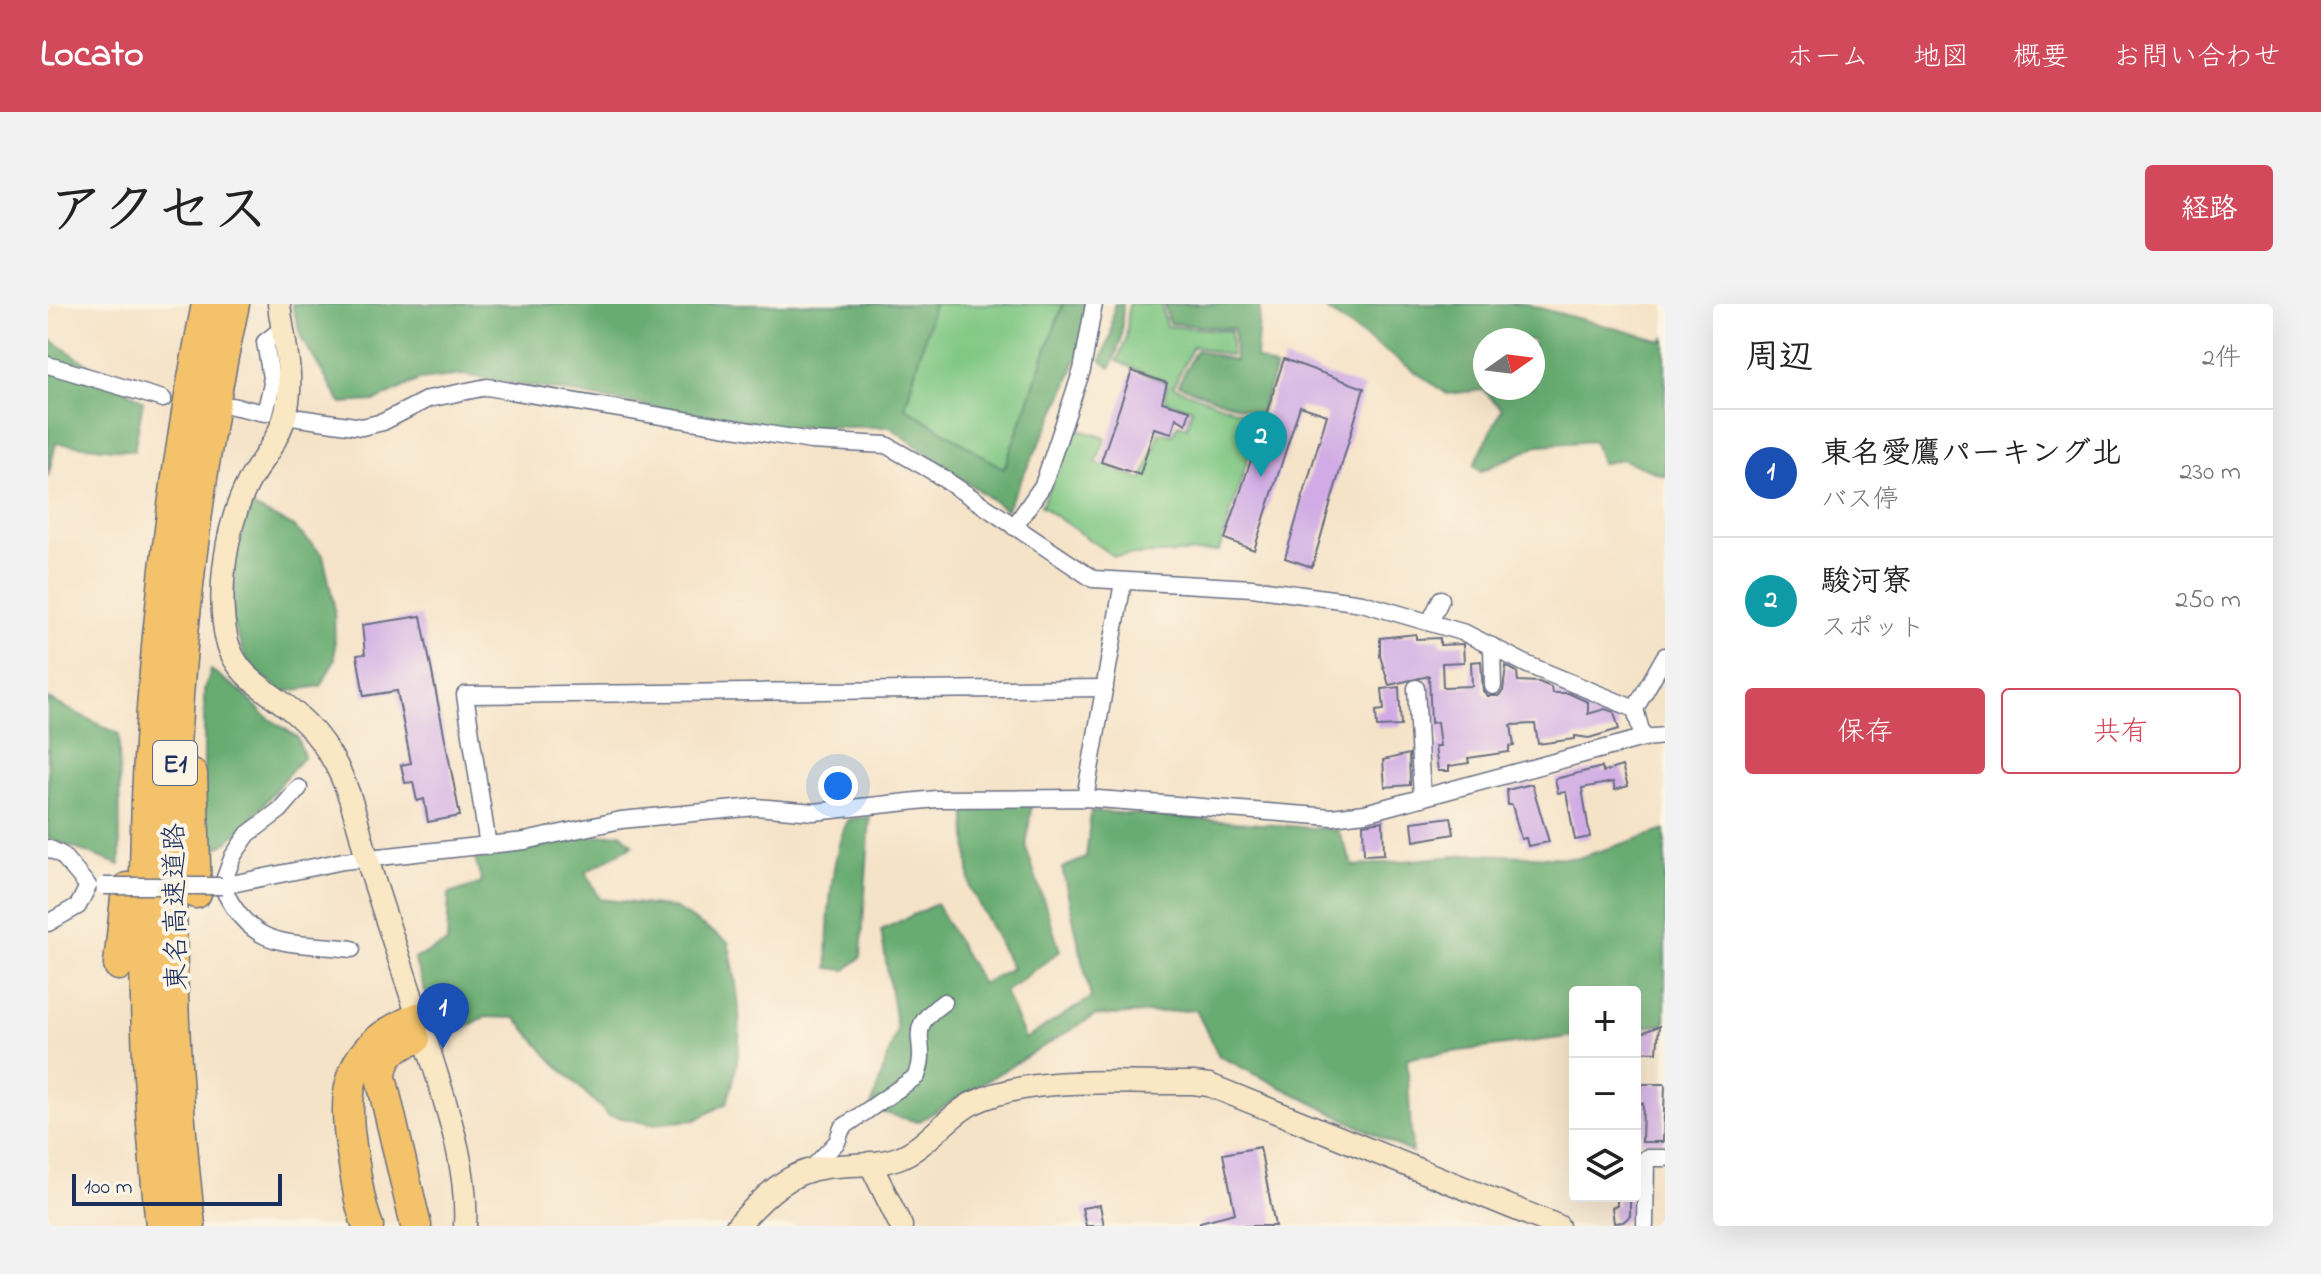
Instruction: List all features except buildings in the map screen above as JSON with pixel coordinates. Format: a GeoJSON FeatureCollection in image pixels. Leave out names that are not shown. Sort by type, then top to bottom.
{"type":"FeatureCollection","features":[{"type":"Feature","properties":{"kind":"highway","name":"東名高速道路"},"geometry":{"type":"LineString","coordinates":[[161,1226],[144,972],[146,796],[158,623],[188,404],[207,304]]}},
{"type":"Feature","properties":{"kind":"highway","name":"東名高速道路"},"geometry":{"type":"LineString","coordinates":[[190,1226],[178,1083],[171,853],[177,719],[199,492],[234,304]]}},
{"type":"Feature","properties":{"kind":"highway"},"geometry":{"type":"LineString","coordinates":[[199,492],[192,763],[209,889]]}},
{"type":"Feature","properties":{"kind":"highway"},"geometry":{"type":"LineString","coordinates":[[119,965],[136,773],[158,623]]}},
{"type":"Feature","properties":{"kind":"highway"},"geometry":{"type":"LineString","coordinates":[[368,1226],[349,1134],[351,1081],[360,1058],[374,1041],[421,1026]]}},
{"type":"Feature","properties":{"kind":"highway"},"geometry":{"type":"LineString","coordinates":[[416,1226],[381,1077],[382,1067],[390,1052],[421,1026]]}},
{"type":"Feature","properties":{"kind":"street"},"geometry":{"type":"LineString","coordinates":[[279,304],[290,374],[285,416],[236,510],[227,563],[225,630],[230,652],[240,670],[297,715],[328,752],[351,797],[367,861],[459,1155],[465,1226]]}},
{"type":"Feature","properties":{"kind":"street"},"geometry":{"type":"LineString","coordinates":[[1014,527],[1043,485],[1082,370],[1094,304]]}},
{"type":"Feature","properties":{"kind":"street"},"geometry":{"type":"LineString","coordinates":[[232,406],[265,413],[272,384],[265,342],[283,328]]}},
{"type":"Feature","properties":{"kind":"street"},"geometry":{"type":"LineString","coordinates":[[48,365],[163,399]]}},
{"type":"Feature","properties":{"kind":"street"},"geometry":{"type":"LineString","coordinates":[[285,416],[362,427],[383,422],[428,399],[487,387],[811,441],[886,445],[1093,579],[1316,595],[1362,603],[1430,622],[1492,646],[1635,709]]}},
{"type":"Feature","properties":{"kind":"street"},"geometry":{"type":"LineString","coordinates":[[1085,798],[1123,582]]}},
{"type":"Feature","properties":{"kind":"street"},"geometry":{"type":"LineString","coordinates":[[1430,622],[1441,599]]}},
{"type":"Feature","properties":{"kind":"street"},"geometry":{"type":"LineString","coordinates":[[1492,646],[1493,686]]}},
{"type":"Feature","properties":{"kind":"street"},"geometry":{"type":"LineString","coordinates":[[1643,738],[1635,709],[1665,656]]}},
{"type":"Feature","properties":{"kind":"street"},"geometry":{"type":"LineString","coordinates":[[488,846],[465,695],[1105,688]]}},
{"type":"Feature","properties":{"kind":"street"},"geometry":{"type":"LineString","coordinates":[[1416,688],[1422,798]]}},
{"type":"Feature","properties":{"kind":"street"},"geometry":{"type":"LineString","coordinates":[[48,848],[62,855],[96,886],[209,889],[329,863],[488,846],[621,820],[756,807],[814,812],[936,799],[1085,798],[1332,817],[1365,813],[1643,738],[1665,736]]}},
{"type":"Feature","properties":{"kind":"street"},"geometry":{"type":"LineString","coordinates":[[209,889],[248,834],[280,810],[299,788]]}},
{"type":"Feature","properties":{"kind":"street"},"geometry":{"type":"LineString","coordinates":[[48,923],[78,906],[96,886]]}},
{"type":"Feature","properties":{"kind":"street"},"geometry":{"type":"LineString","coordinates":[[209,889],[253,931],[273,942],[352,949]]}},
{"type":"Feature","properties":{"kind":"street"},"geometry":{"type":"LineString","coordinates":[[811,1169],[837,1142],[842,1128],[917,1076],[922,1064],[918,1032],[921,1021],[944,1002]]}},
{"type":"Feature","properties":{"kind":"street"},"geometry":{"type":"LineString","coordinates":[[737,1226],[784,1181],[811,1169],[904,1156],[969,1105],[999,1093],[1037,1086],[1193,1083],[1223,1090],[1558,1226]]}},
{"type":"Feature","properties":{"kind":"street"},"geometry":{"type":"LineString","coordinates":[[1645,1226],[1646,1158],[1665,1158]]}},
{"type":"Feature","properties":{"kind":"street"},"geometry":{"type":"LineString","coordinates":[[870,1163],[901,1226]]}},
{"type":"Feature","properties":{"kind":"green space"},"geometry":{"type":"Polygon","coordinates":[[[292,304],[934,304],[905,407],[1004,469],[1063,304],[1088,304],[1077,358],[1067,384],[1006,510],[890,427],[773,427],[463,375],[419,380],[375,401],[341,403],[301,337],[292,304]]]}},
{"type":"Feature","properties":{"kind":"green space"},"geometry":{"type":"Polygon","coordinates":[[[934,304],[1063,304],[1004,469],[905,408],[934,304]]]}},
{"type":"Feature","properties":{"kind":"green space"},"geometry":{"type":"Polygon","coordinates":[[[1114,304],[1123,304],[1121,340],[1111,368],[1101,361],[1111,335],[1114,304]]]}},
{"type":"Feature","properties":{"kind":"green space"},"geometry":{"type":"Polygon","coordinates":[[[1129,304],[1161,304],[1166,326],[1231,331],[1231,356],[1193,346],[1173,387],[1260,419],[1219,551],[1113,556],[1041,506],[1077,429],[1106,438],[1096,463],[1143,480],[1159,432],[1173,435],[1178,424],[1187,427],[1192,409],[1165,401],[1167,383],[1117,361],[1126,340],[1129,304]]]}},
{"type":"Feature","properties":{"kind":"green space"},"geometry":{"type":"Polygon","coordinates":[[[1164,304],[1260,304],[1256,358],[1276,368],[1260,415],[1178,385],[1196,350],[1235,361],[1234,329],[1169,323],[1164,304]]]}},
{"type":"Feature","properties":{"kind":"green space"},"geometry":{"type":"Polygon","coordinates":[[[1318,304],[1525,304],[1662,341],[1665,338],[1665,476],[1621,459],[1601,464],[1594,441],[1539,445],[1481,471],[1474,465],[1502,409],[1493,400],[1545,400],[1545,328],[1473,328],[1473,391],[1447,394],[1318,304]]]}},
{"type":"Feature","properties":{"kind":"green space"},"geometry":{"type":"Polygon","coordinates":[[[48,338],[143,401],[134,451],[56,443],[48,477],[48,338]]]}},
{"type":"Feature","properties":{"kind":"green space"},"geometry":{"type":"Polygon","coordinates":[[[251,506],[293,526],[323,555],[334,605],[335,659],[321,686],[282,692],[247,662],[232,621],[234,547],[251,506]]]}},
{"type":"Feature","properties":{"kind":"green space"},"geometry":{"type":"Polygon","coordinates":[[[211,670],[243,693],[264,715],[297,737],[304,757],[239,832],[213,850],[204,827],[204,691],[211,670]]]}},
{"type":"Feature","properties":{"kind":"green space"},"geometry":{"type":"Polygon","coordinates":[[[48,699],[119,734],[120,865],[48,838],[48,699]]]}},
{"type":"Feature","properties":{"kind":"green space"},"geometry":{"type":"Polygon","coordinates":[[[1032,800],[1026,847],[1060,951],[1005,992],[1025,1039],[1091,998],[1062,868],[1086,858],[1091,811],[1338,830],[1353,866],[1476,854],[1578,858],[1665,830],[1665,1024],[1641,1027],[1641,986],[1569,986],[1569,1037],[1407,1058],[1412,1153],[1219,1056],[1196,1010],[1094,1016],[918,1122],[870,1109],[897,1030],[881,930],[936,904],[982,984],[1012,968],[970,887],[965,803],[1032,800]]]}},
{"type":"Feature","properties":{"kind":"green space"},"geometry":{"type":"Polygon","coordinates":[[[870,817],[861,957],[846,970],[828,968],[829,913],[838,849],[849,819],[870,817]]]}},
{"type":"Feature","properties":{"kind":"green space"},"geometry":{"type":"Polygon","coordinates":[[[621,833],[633,845],[586,872],[600,899],[674,908],[728,942],[740,1022],[737,1062],[727,1103],[695,1120],[650,1124],[608,1115],[550,1058],[516,1018],[485,1017],[442,1039],[414,959],[447,943],[449,894],[482,883],[473,852],[621,833]]]}},
{"type":"Feature","properties":{"kind":"place","name":"駿河寮"},"geometry":{"type":"Point","coordinates":[1261,477]}},
{"type":"Feature","properties":{"kind":"place","name":"東名愛鷹パーキング北"},"geometry":{"type":"Point","coordinates":[443,1049]}}]}
